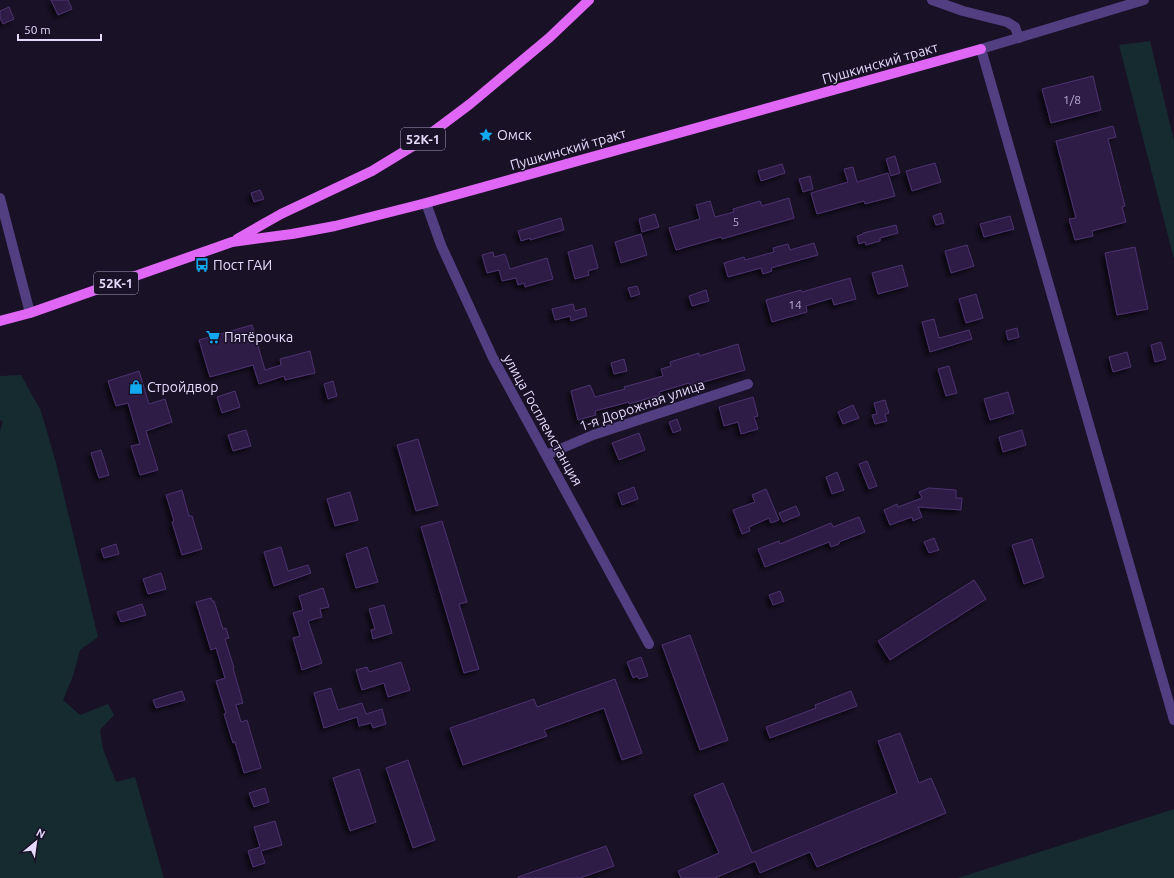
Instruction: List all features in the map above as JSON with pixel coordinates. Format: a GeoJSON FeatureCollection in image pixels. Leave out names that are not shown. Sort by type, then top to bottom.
{"type":"FeatureCollection","features":[{"type":"Feature","properties":{"kind":"main road","name":"52К-1"},"geometry":{"type":"LineString","coordinates":[[232,242],[281,214],[372,171],[418,143],[470,104],[550,38],[589,0]]}},
{"type":"Feature","properties":{"kind":"main road","name":"Пушкинский тракт"},"geometry":{"type":"LineString","coordinates":[[0,321],[232,242],[292,234],[335,226],[426,203],[981,49]]}},
{"type":"Feature","properties":{"kind":"street"},"geometry":{"type":"LineString","coordinates":[[932,0],[963,11],[1007,22],[1014,27],[1018,38]]}},
{"type":"Feature","properties":{"kind":"street","name":"Пушкинский тракт"},"geometry":{"type":"LineString","coordinates":[[981,49],[1144,0]]}},
{"type":"Feature","properties":{"kind":"street"},"geometry":{"type":"LineString","coordinates":[[981,49],[1174,720]]}},
{"type":"Feature","properties":{"kind":"street"},"geometry":{"type":"LineString","coordinates":[[0,198],[30,312]]}},
{"type":"Feature","properties":{"kind":"street","name":"улица Госплемстанция"},"geometry":{"type":"LineString","coordinates":[[426,203],[441,245],[490,351],[649,644]]}},
{"type":"Feature","properties":{"kind":"street","name":"1-я Дорожная улица"},"geometry":{"type":"LineString","coordinates":[[546,455],[592,435],[748,384]]}},
{"type":"Feature","properties":{"kind":"green space"},"geometry":{"type":"Polygon","coordinates":[[[1150,41],[1174,141],[1174,259],[1119,45],[1150,41]]]}},
{"type":"Feature","properties":{"kind":"green space"},"geometry":{"type":"Polygon","coordinates":[[[21,375],[41,411],[56,463],[98,637],[80,650],[73,676],[63,700],[80,715],[108,704],[114,715],[100,730],[103,749],[116,782],[135,777],[164,878],[0,878],[0,431],[3,422],[0,420],[0,376],[21,375]]]}},
{"type":"Feature","properties":{"kind":"green space"},"geometry":{"type":"Polygon","coordinates":[[[1174,809],[1174,878],[958,878],[1174,809]]]}},
{"type":"Feature","properties":{"kind":"building"},"geometry":{"type":"Polygon","coordinates":[[[51,0],[68,0],[72,9],[58,15],[51,0]]]}},
{"type":"Feature","properties":{"kind":"building"},"geometry":{"type":"Polygon","coordinates":[[[9,7],[14,19],[3,24],[0,18],[0,11],[9,7]]]}},
{"type":"Feature","properties":{"kind":"building"},"geometry":{"type":"Polygon","coordinates":[[[1093,76],[1101,110],[1051,123],[1042,89],[1093,76]]]}},
{"type":"Feature","properties":{"kind":"building"},"geometry":{"type":"Polygon","coordinates":[[[1113,126],[1116,137],[1108,139],[1125,206],[1122,207],[1126,222],[1092,231],[1093,236],[1075,240],[1069,219],[1076,218],[1056,141],[1113,126]]]}},
{"type":"Feature","properties":{"kind":"building"},"geometry":{"type":"Polygon","coordinates":[[[895,156],[900,173],[891,176],[886,159],[895,156]]]}},
{"type":"Feature","properties":{"kind":"building"},"geometry":{"type":"Polygon","coordinates":[[[935,163],[941,182],[912,191],[906,171],[935,163]]]}},
{"type":"Feature","properties":{"kind":"building"},"geometry":{"type":"Polygon","coordinates":[[[782,164],[785,173],[761,181],[758,171],[782,164]]]}},
{"type":"Feature","properties":{"kind":"building"},"geometry":{"type":"Polygon","coordinates":[[[853,167],[857,182],[888,173],[895,196],[865,204],[864,201],[817,214],[811,193],[848,182],[844,169],[853,167]]]}},
{"type":"Feature","properties":{"kind":"building"},"geometry":{"type":"Polygon","coordinates":[[[810,176],[813,189],[803,192],[799,179],[810,176]]]}},
{"type":"Feature","properties":{"kind":"building"},"geometry":{"type":"Polygon","coordinates":[[[260,190],[264,199],[254,202],[251,193],[260,190]]]}},
{"type":"Feature","properties":{"kind":"building"},"geometry":{"type":"Polygon","coordinates":[[[789,198],[794,218],[722,239],[721,237],[676,250],[669,228],[700,219],[696,205],[710,201],[715,217],[734,212],[733,209],[760,201],[762,206],[789,198]]]}},
{"type":"Feature","properties":{"kind":"building"},"geometry":{"type":"Polygon","coordinates":[[[941,213],[944,223],[936,225],[933,216],[941,213]]]}},
{"type":"Feature","properties":{"kind":"building"},"geometry":{"type":"Polygon","coordinates":[[[655,214],[659,227],[642,232],[639,219],[655,214]]]}},
{"type":"Feature","properties":{"kind":"building"},"geometry":{"type":"Polygon","coordinates":[[[1010,216],[1014,229],[984,237],[980,224],[1010,216]]]}},
{"type":"Feature","properties":{"kind":"building"},"geometry":{"type":"Polygon","coordinates":[[[561,218],[564,230],[530,240],[530,238],[521,241],[518,231],[561,218]]]}},
{"type":"Feature","properties":{"kind":"building"},"geometry":{"type":"Polygon","coordinates":[[[896,225],[898,233],[880,238],[880,241],[866,245],[865,242],[859,244],[857,236],[863,233],[896,225]]]}},
{"type":"Feature","properties":{"kind":"building"},"geometry":{"type":"Polygon","coordinates":[[[641,234],[647,255],[621,263],[615,242],[641,234]]]}},
{"type":"Feature","properties":{"kind":"building"},"geometry":{"type":"Polygon","coordinates":[[[814,243],[818,255],[771,268],[772,271],[763,274],[761,268],[728,277],[724,263],[744,257],[745,260],[774,252],[773,248],[788,244],[790,250],[814,243]]]}},
{"type":"Feature","properties":{"kind":"building"},"geometry":{"type":"Polygon","coordinates":[[[592,245],[598,268],[588,271],[589,275],[575,279],[568,252],[592,245]]]}},
{"type":"Feature","properties":{"kind":"building"},"geometry":{"type":"Polygon","coordinates":[[[967,245],[974,266],[951,273],[945,251],[967,245]]]}},
{"type":"Feature","properties":{"kind":"building"},"geometry":{"type":"Polygon","coordinates":[[[1135,247],[1148,309],[1117,315],[1105,253],[1135,247]]]}},
{"type":"Feature","properties":{"kind":"building"},"geometry":{"type":"Polygon","coordinates":[[[493,252],[494,257],[505,254],[510,269],[547,258],[553,279],[525,287],[524,283],[518,285],[516,278],[502,281],[499,270],[487,273],[482,255],[493,252]]]}},
{"type":"Feature","properties":{"kind":"building"},"geometry":{"type":"Polygon","coordinates":[[[902,265],[908,286],[878,294],[872,273],[902,265]]]}},
{"type":"Feature","properties":{"kind":"building"},"geometry":{"type":"Polygon","coordinates":[[[850,278],[856,299],[834,305],[832,298],[806,306],[807,312],[772,322],[766,300],[801,290],[802,292],[850,278]]]}},
{"type":"Feature","properties":{"kind":"building"},"geometry":{"type":"Polygon","coordinates":[[[637,286],[640,294],[631,297],[628,288],[637,286]]]}},
{"type":"Feature","properties":{"kind":"building"},"geometry":{"type":"Polygon","coordinates":[[[706,290],[709,301],[692,306],[689,296],[706,290]]]}},
{"type":"Feature","properties":{"kind":"building"},"geometry":{"type":"Polygon","coordinates":[[[976,294],[983,318],[966,323],[959,299],[976,294]]]}},
{"type":"Feature","properties":{"kind":"building"},"geometry":{"type":"Polygon","coordinates":[[[573,304],[575,311],[585,308],[587,316],[571,321],[570,316],[555,320],[552,309],[573,304]]]}},
{"type":"Feature","properties":{"kind":"building"},"geometry":{"type":"Polygon","coordinates":[[[934,319],[939,338],[969,330],[972,339],[930,352],[922,322],[934,319]]]}},
{"type":"Feature","properties":{"kind":"building"},"geometry":{"type":"Polygon","coordinates":[[[252,325],[265,370],[281,365],[280,359],[310,351],[315,373],[285,380],[284,376],[259,384],[253,365],[210,377],[199,340],[252,325]]]}},
{"type":"Feature","properties":{"kind":"building"},"geometry":{"type":"Polygon","coordinates":[[[1017,328],[1019,337],[1008,340],[1006,331],[1017,328]]]}},
{"type":"Feature","properties":{"kind":"building"},"geometry":{"type":"Polygon","coordinates":[[[1161,342],[1166,359],[1155,362],[1151,345],[1161,342]]]}},
{"type":"Feature","properties":{"kind":"building"},"geometry":{"type":"Polygon","coordinates":[[[738,344],[745,370],[690,386],[689,383],[659,392],[660,395],[629,404],[629,402],[595,411],[596,415],[578,420],[571,391],[590,385],[595,397],[625,389],[624,387],[663,376],[661,369],[671,366],[670,362],[699,353],[699,356],[738,344]]]}},
{"type":"Feature","properties":{"kind":"building"},"geometry":{"type":"Polygon","coordinates":[[[1127,352],[1131,367],[1113,372],[1109,357],[1127,352]]]}},
{"type":"Feature","properties":{"kind":"building"},"geometry":{"type":"Polygon","coordinates":[[[624,359],[627,371],[614,374],[611,363],[624,359]]]}},
{"type":"Feature","properties":{"kind":"building"},"geometry":{"type":"Polygon","coordinates":[[[949,366],[957,393],[946,396],[938,369],[949,366]]]}},
{"type":"Feature","properties":{"kind":"building"},"geometry":{"type":"Polygon","coordinates":[[[139,371],[149,404],[165,399],[172,422],[146,431],[158,470],[140,475],[131,446],[140,444],[128,403],[116,406],[108,381],[139,371]]]}},
{"type":"Feature","properties":{"kind":"building"},"geometry":{"type":"Polygon","coordinates":[[[333,381],[337,396],[328,399],[324,384],[333,381]]]}},
{"type":"Feature","properties":{"kind":"building"},"geometry":{"type":"Polygon","coordinates":[[[235,391],[240,407],[222,413],[217,397],[235,391]]]}},
{"type":"Feature","properties":{"kind":"building"},"geometry":{"type":"Polygon","coordinates":[[[1008,392],[1014,413],[990,420],[984,399],[1008,392]]]}},
{"type":"Feature","properties":{"kind":"building"},"geometry":{"type":"Polygon","coordinates":[[[753,397],[758,416],[754,417],[758,429],[741,434],[738,422],[724,426],[719,407],[753,397]]]}},
{"type":"Feature","properties":{"kind":"building"},"geometry":{"type":"Polygon","coordinates":[[[885,400],[889,413],[885,414],[887,421],[875,424],[872,415],[877,414],[874,403],[885,400]]]}},
{"type":"Feature","properties":{"kind":"building"},"geometry":{"type":"Polygon","coordinates":[[[853,405],[859,418],[843,424],[838,412],[853,405]]]}},
{"type":"Feature","properties":{"kind":"building"},"geometry":{"type":"Polygon","coordinates":[[[677,419],[681,430],[673,433],[669,422],[677,419]]]}},
{"type":"Feature","properties":{"kind":"building"},"geometry":{"type":"Polygon","coordinates":[[[246,430],[251,446],[233,451],[228,435],[246,430]]]}},
{"type":"Feature","properties":{"kind":"building"},"geometry":{"type":"Polygon","coordinates":[[[1022,430],[1026,445],[1003,452],[999,437],[1022,430]]]}},
{"type":"Feature","properties":{"kind":"building"},"geometry":{"type":"Polygon","coordinates":[[[639,433],[645,450],[619,460],[612,443],[639,433]]]}},
{"type":"Feature","properties":{"kind":"building"},"geometry":{"type":"Polygon","coordinates":[[[418,439],[438,505],[416,511],[397,445],[418,439]]]}},
{"type":"Feature","properties":{"kind":"building"},"geometry":{"type":"Polygon","coordinates":[[[101,450],[109,475],[99,478],[91,453],[101,450]]]}},
{"type":"Feature","properties":{"kind":"building"},"geometry":{"type":"Polygon","coordinates":[[[867,461],[877,486],[869,489],[859,464],[867,461]]]}},
{"type":"Feature","properties":{"kind":"building"},"geometry":{"type":"Polygon","coordinates":[[[837,472],[844,490],[832,494],[826,477],[837,472]]]}},
{"type":"Feature","properties":{"kind":"building"},"geometry":{"type":"Polygon","coordinates":[[[634,487],[638,499],[622,505],[618,493],[634,487]]]}},
{"type":"Feature","properties":{"kind":"building"},"geometry":{"type":"Polygon","coordinates":[[[929,488],[956,490],[956,498],[962,498],[961,510],[918,507],[922,517],[913,521],[912,517],[890,525],[884,510],[897,504],[898,507],[922,498],[919,492],[929,488]]]}},
{"type":"Feature","properties":{"kind":"building"},"geometry":{"type":"Polygon","coordinates":[[[766,489],[779,520],[771,523],[769,518],[749,527],[750,531],[742,534],[733,510],[755,502],[752,495],[766,489]]]}},
{"type":"Feature","properties":{"kind":"building"},"geometry":{"type":"Polygon","coordinates":[[[182,490],[189,516],[192,516],[202,549],[182,555],[166,495],[182,490]]]}},
{"type":"Feature","properties":{"kind":"building"},"geometry":{"type":"Polygon","coordinates":[[[350,492],[358,520],[335,526],[327,499],[350,492]]]}},
{"type":"Feature","properties":{"kind":"building"},"geometry":{"type":"Polygon","coordinates":[[[796,506],[800,515],[783,522],[779,513],[796,506]]]}},
{"type":"Feature","properties":{"kind":"building"},"geometry":{"type":"Polygon","coordinates":[[[859,517],[865,532],[839,542],[839,544],[831,547],[829,542],[765,567],[758,549],[779,541],[780,544],[831,523],[833,527],[859,517]]]}},
{"type":"Feature","properties":{"kind":"building"},"geometry":{"type":"Polygon","coordinates":[[[442,521],[467,602],[459,604],[479,669],[464,673],[421,527],[442,521]]]}},
{"type":"Feature","properties":{"kind":"building"},"geometry":{"type":"Polygon","coordinates":[[[934,538],[939,550],[929,553],[924,542],[934,538]]]}},
{"type":"Feature","properties":{"kind":"building"},"geometry":{"type":"Polygon","coordinates":[[[1032,539],[1044,577],[1024,584],[1012,545],[1032,539]]]}},
{"type":"Feature","properties":{"kind":"building"},"geometry":{"type":"Polygon","coordinates":[[[116,544],[119,554],[104,558],[101,549],[116,544]]]}},
{"type":"Feature","properties":{"kind":"building"},"geometry":{"type":"Polygon","coordinates":[[[281,547],[288,571],[308,565],[311,573],[274,586],[264,552],[281,547]]]}},
{"type":"Feature","properties":{"kind":"building"},"geometry":{"type":"Polygon","coordinates":[[[367,547],[378,582],[356,588],[346,554],[367,547]]]}},
{"type":"Feature","properties":{"kind":"building"},"geometry":{"type":"Polygon","coordinates":[[[161,573],[166,589],[148,594],[143,579],[161,573]]]}},
{"type":"Feature","properties":{"kind":"building"},"geometry":{"type":"Polygon","coordinates":[[[974,580],[986,599],[890,660],[878,641],[974,580]]]}},
{"type":"Feature","properties":{"kind":"building"},"geometry":{"type":"Polygon","coordinates":[[[323,588],[329,607],[320,609],[322,617],[308,621],[322,663],[302,670],[293,638],[300,636],[293,613],[303,610],[299,596],[323,588]]]}},
{"type":"Feature","properties":{"kind":"building"},"geometry":{"type":"Polygon","coordinates":[[[780,591],[784,601],[773,605],[769,595],[780,591]]]}},
{"type":"Feature","properties":{"kind":"building"},"geometry":{"type":"Polygon","coordinates":[[[211,598],[212,601],[214,601],[223,629],[226,628],[229,638],[225,639],[243,703],[236,705],[241,722],[247,720],[261,768],[244,773],[235,742],[233,743],[224,714],[226,713],[216,681],[225,678],[216,648],[211,650],[196,602],[211,598]]]}},
{"type":"Feature","properties":{"kind":"building"},"geometry":{"type":"Polygon","coordinates":[[[142,604],[146,615],[121,622],[117,612],[142,604]]]}},
{"type":"Feature","properties":{"kind":"building"},"geometry":{"type":"Polygon","coordinates":[[[384,605],[392,633],[373,639],[371,630],[375,629],[369,609],[384,605]]]}},
{"type":"Feature","properties":{"kind":"building"},"geometry":{"type":"Polygon","coordinates":[[[690,635],[728,740],[700,750],[662,645],[690,635]]]}},
{"type":"Feature","properties":{"kind":"building"},"geometry":{"type":"Polygon","coordinates":[[[641,657],[648,676],[639,679],[637,676],[633,678],[627,662],[641,657]]]}},
{"type":"Feature","properties":{"kind":"building"},"geometry":{"type":"Polygon","coordinates":[[[401,662],[410,690],[388,697],[384,683],[362,690],[356,670],[367,667],[369,672],[401,662]]]}},
{"type":"Feature","properties":{"kind":"building"},"geometry":{"type":"Polygon","coordinates":[[[615,679],[642,753],[622,760],[604,708],[544,730],[547,736],[463,765],[450,728],[534,699],[537,707],[615,679]]]}},
{"type":"Feature","properties":{"kind":"building"},"geometry":{"type":"Polygon","coordinates":[[[331,688],[338,710],[362,703],[366,714],[382,709],[386,724],[373,728],[371,723],[359,726],[357,717],[324,728],[314,693],[331,688]]]}},
{"type":"Feature","properties":{"kind":"building"},"geometry":{"type":"Polygon","coordinates":[[[182,691],[185,700],[156,708],[153,700],[182,691]]]}},
{"type":"Feature","properties":{"kind":"building"},"geometry":{"type":"Polygon","coordinates":[[[851,691],[857,706],[770,738],[766,727],[816,708],[815,705],[851,691]]]}},
{"type":"Feature","properties":{"kind":"building"},"geometry":{"type":"Polygon","coordinates":[[[900,733],[919,783],[931,778],[946,813],[817,867],[810,852],[760,873],[755,861],[715,878],[681,878],[678,871],[719,853],[694,795],[723,783],[752,853],[897,793],[878,741],[900,733]]]}},
{"type":"Feature","properties":{"kind":"building"},"geometry":{"type":"Polygon","coordinates":[[[408,760],[435,840],[413,848],[386,768],[408,760]]]}},
{"type":"Feature","properties":{"kind":"building"},"geometry":{"type":"Polygon","coordinates":[[[359,769],[376,822],[350,831],[333,778],[359,769]]]}},
{"type":"Feature","properties":{"kind":"building"},"geometry":{"type":"Polygon","coordinates":[[[265,788],[269,802],[254,807],[249,793],[265,788]]]}},
{"type":"Feature","properties":{"kind":"building"},"geometry":{"type":"Polygon","coordinates":[[[275,821],[282,845],[261,851],[265,863],[253,867],[248,851],[260,847],[254,827],[275,821]]]}},
{"type":"Feature","properties":{"kind":"building"},"geometry":{"type":"Polygon","coordinates":[[[606,846],[614,866],[580,878],[518,878],[518,877],[606,846]]]}},
{"type":"Feature","properties":{"kind":"place","name":"Омск"},"geometry":{"type":"Point","coordinates":[486,135]}},
{"type":"Feature","properties":{"kind":"place","name":"Пост ГАИ"},"geometry":{"type":"Point","coordinates":[202,265]}},
{"type":"Feature","properties":{"kind":"place","name":"Пятёрочка"},"geometry":{"type":"Point","coordinates":[213,337]}},
{"type":"Feature","properties":{"kind":"place","name":"Стройдвор"},"geometry":{"type":"Point","coordinates":[136,387]}}]}
